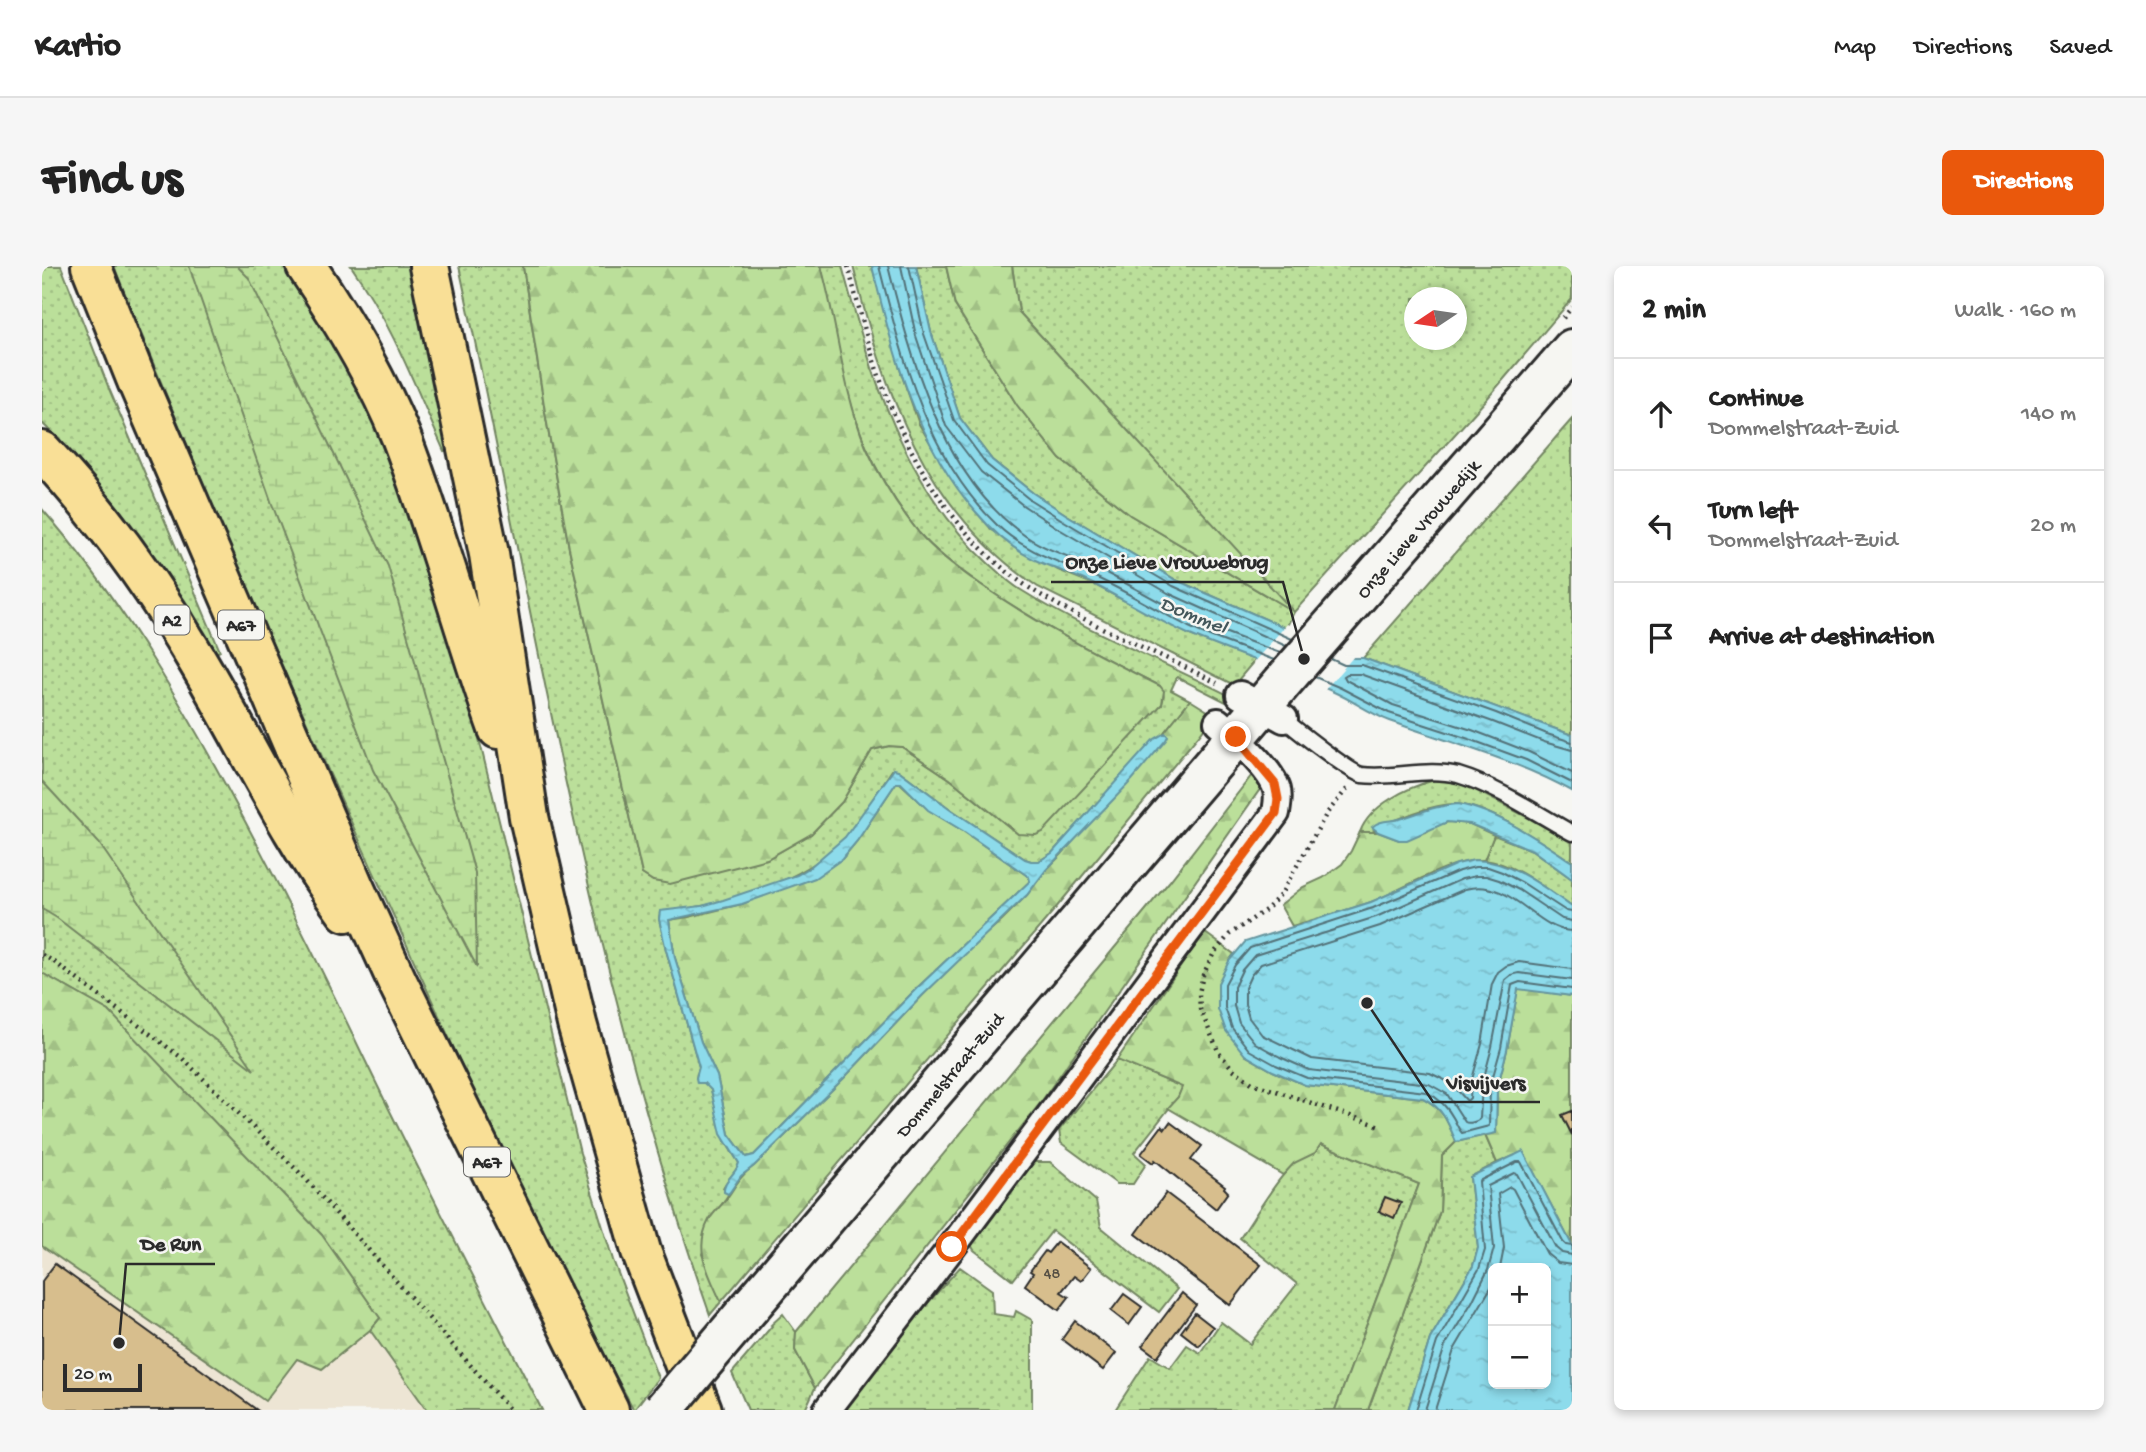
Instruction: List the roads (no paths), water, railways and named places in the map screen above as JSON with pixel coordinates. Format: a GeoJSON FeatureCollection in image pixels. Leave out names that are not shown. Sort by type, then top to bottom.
{"type":"FeatureCollection","features":[{"type":"Feature","properties":{"kind":"highway","name":"A67"},"geometry":{"type":"LineString","coordinates":[[91,266],[142,393],[355,889],[397,981],[609,1410]]}},
{"type":"Feature","properties":{"kind":"highway"},"geometry":{"type":"LineString","coordinates":[[306,266],[365,363],[400,436],[528,817]]}},
{"type":"Feature","properties":{"kind":"highway"},"geometry":{"type":"LineString","coordinates":[[429,266],[489,554],[528,817],[577,1024],[641,1251],[702,1410]]}},
{"type":"Feature","properties":{"kind":"highway","name":"A2"},"geometry":{"type":"LineString","coordinates":[[42,451],[103,522],[170,616],[223,704],[278,806],[326,884],[397,981]]}},
{"type":"Feature","properties":{"kind":"main road","name":"Onze Lieve Vrouwedijk"},"geometry":{"type":"LineString","coordinates":[[1227,730],[1267,701],[1572,349]]}},
{"type":"Feature","properties":{"kind":"main road","name":"Dommelstraat-Zuid"},"geometry":{"type":"LineString","coordinates":[[663,1410],[1227,730]]}},
{"type":"Feature","properties":{"kind":"street"},"geometry":{"type":"LineString","coordinates":[[827,1410],[1276,813],[1278,799],[1275,784],[1227,730]]}},
{"type":"Feature","properties":{"kind":"lane"},"geometry":{"type":"LineString","coordinates":[[1267,701],[1359,775],[1432,772],[1456,775],[1501,794],[1572,834]]}},
{"type":"Feature","properties":{"kind":"water","name":"Dommel"},"geometry":{"type":"Polygon","coordinates":[[[872,266],[916,266],[931,332],[960,418],[992,460],[1033,493],[1176,580],[1286,628],[1346,658],[1363,658],[1572,735],[1572,791],[1505,761],[1383,718],[1320,686],[1190,635],[1089,582],[1025,555],[1010,544],[982,519],[955,485],[922,427],[898,364],[872,266]]]}},
{"type":"Feature","properties":{"kind":"water"},"geometry":{"type":"Polygon","coordinates":[[[1165,733],[1168,736],[1132,780],[1046,870],[1027,895],[922,996],[844,1078],[741,1176],[728,1194],[724,1192],[725,1184],[739,1163],[721,1134],[711,1090],[704,1083],[697,1083],[699,1067],[666,950],[659,919],[660,911],[702,906],[723,900],[797,875],[809,868],[845,837],[894,769],[1025,859],[1039,861],[1052,853],[1153,740],[1165,733]],[[896,783],[842,859],[815,878],[742,904],[669,920],[675,958],[701,1042],[717,1076],[729,1134],[746,1157],[754,1155],[917,988],[1030,881],[1029,877],[963,831],[928,810],[901,783],[896,783]]]}},
{"type":"Feature","properties":{"kind":"water"},"geometry":{"type":"Polygon","coordinates":[[[1458,804],[1503,820],[1559,853],[1572,862],[1572,879],[1532,850],[1470,824],[1447,822],[1407,840],[1399,840],[1372,827],[1437,807],[1458,804]]]}},
{"type":"Feature","properties":{"kind":"water"},"geometry":{"type":"Polygon","coordinates":[[[1474,860],[1488,861],[1514,870],[1572,907],[1572,996],[1518,989],[1497,1089],[1496,1133],[1456,1142],[1440,1111],[1423,1098],[1305,1085],[1245,1055],[1226,1031],[1218,1009],[1218,983],[1229,961],[1245,942],[1371,902],[1457,864],[1474,860]]]}},
{"type":"Feature","properties":{"kind":"water"},"geometry":{"type":"Polygon","coordinates":[[[1523,1151],[1572,1245],[1572,1410],[1408,1410],[1430,1339],[1473,1266],[1478,1248],[1470,1177],[1523,1151]]]}},
{"type":"Feature","properties":{"kind":"place","name":"Onze Lieve Vrouwebrug"},"geometry":{"type":"Point","coordinates":[1304,659]}},
{"type":"Feature","properties":{"kind":"place","name":"Visvijvers"},"geometry":{"type":"Point","coordinates":[1367,1003]}},
{"type":"Feature","properties":{"kind":"place","name":"De Run"},"geometry":{"type":"Point","coordinates":[119,1343]}}]}
